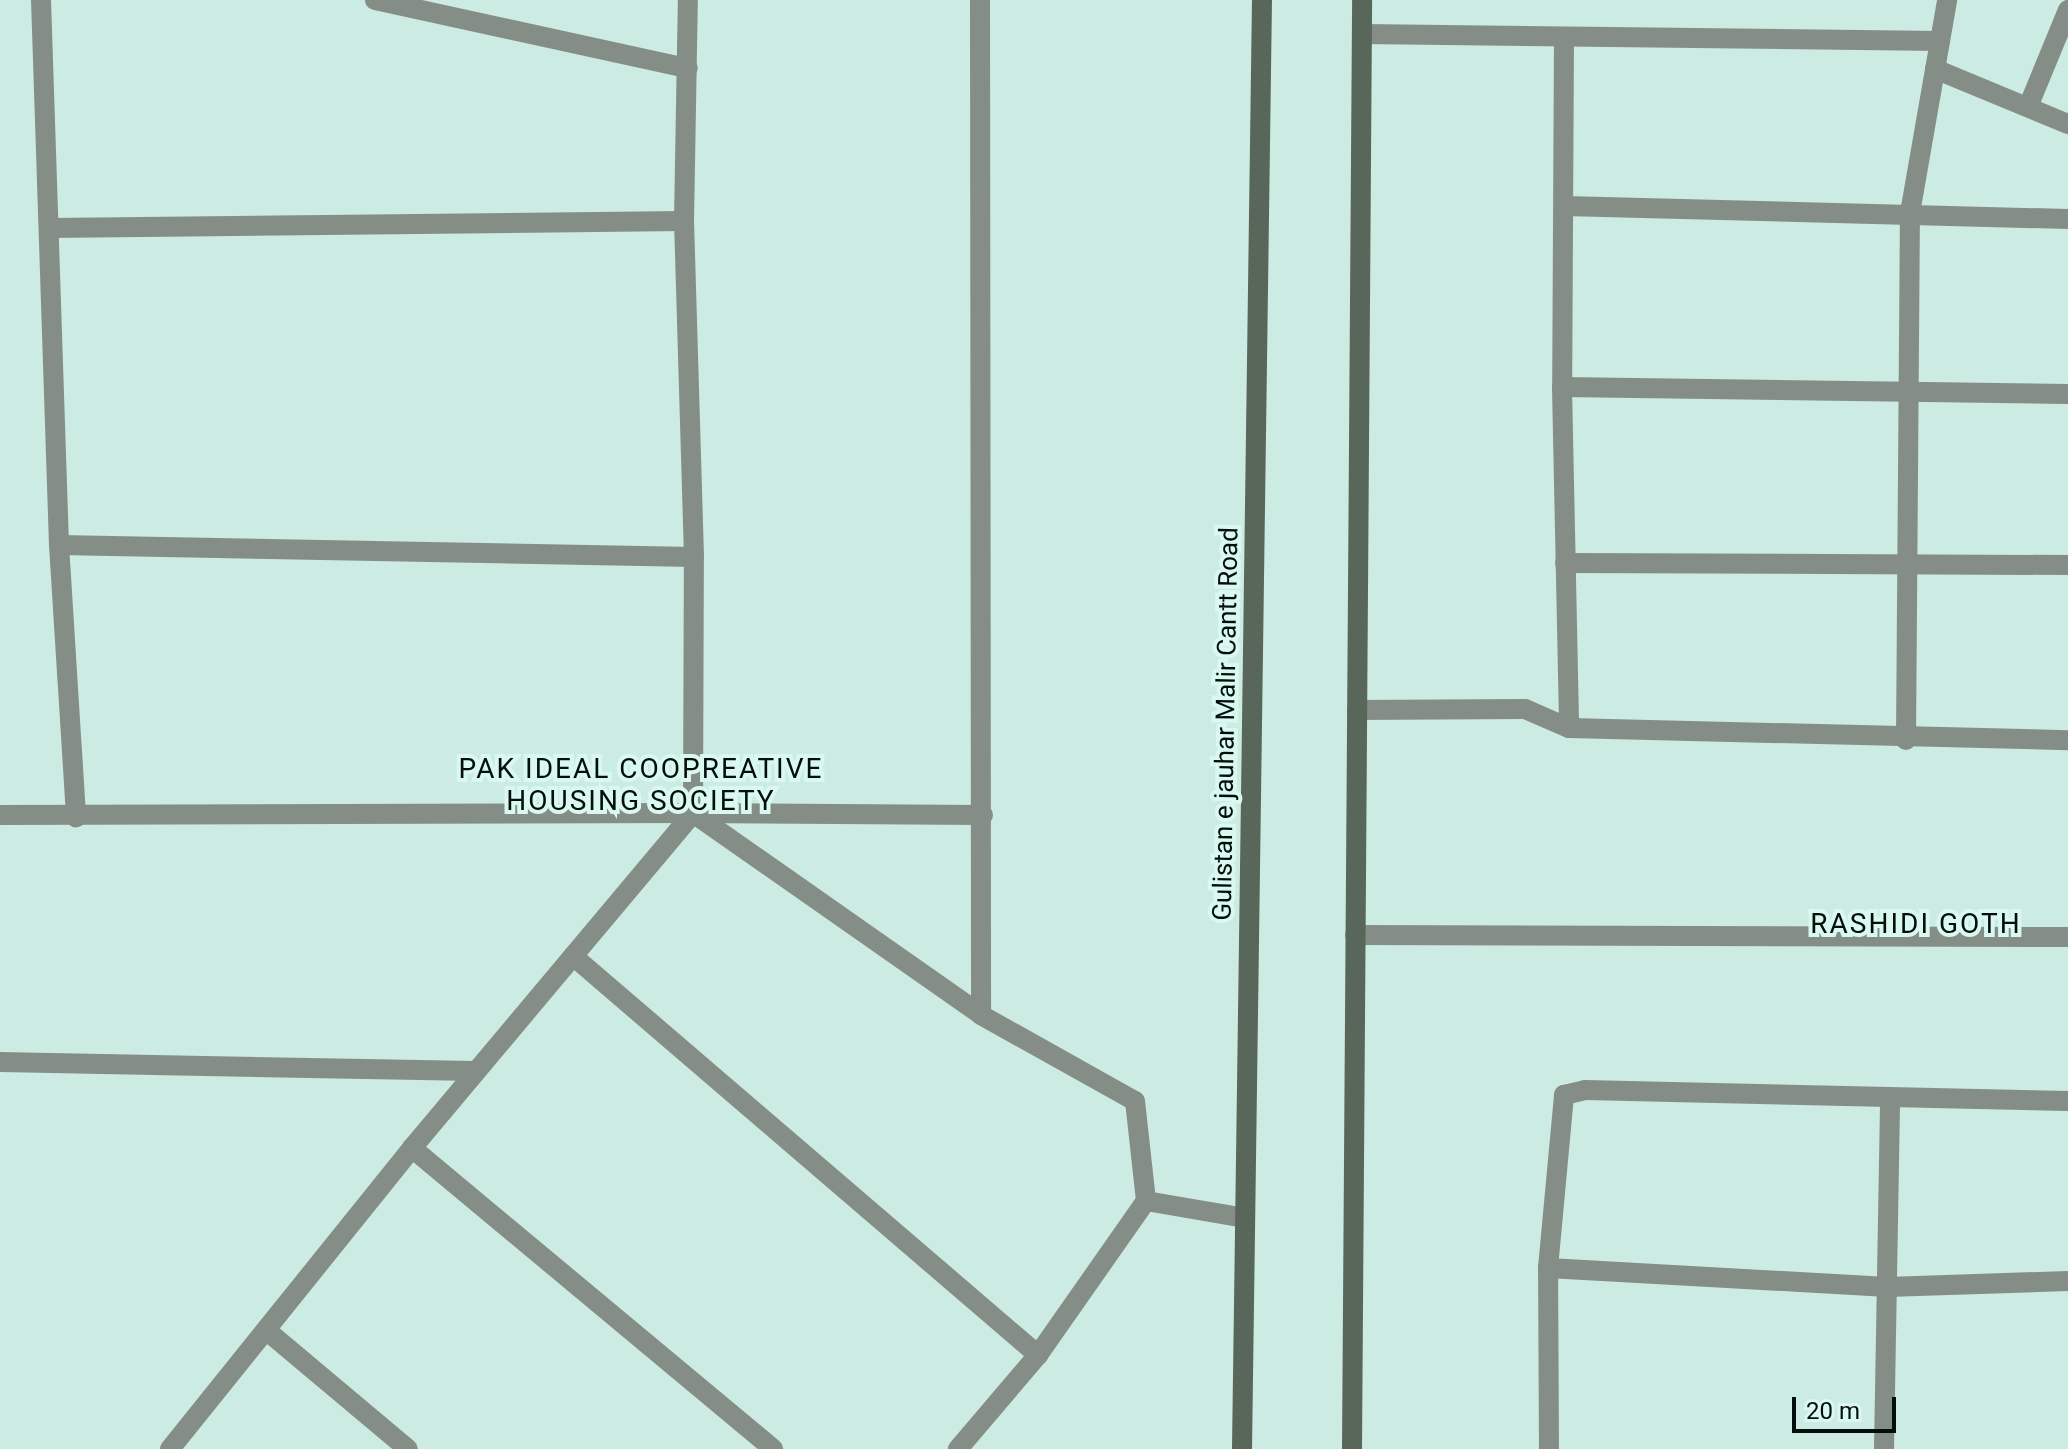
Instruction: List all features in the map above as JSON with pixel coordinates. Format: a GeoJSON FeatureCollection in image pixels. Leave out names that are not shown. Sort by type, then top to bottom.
{"type":"FeatureCollection","features":[{"type":"Feature","properties":{"kind":"main road","name":"Gulistan e jauhar Malir Cantt Road"},"geometry":{"type":"LineString","coordinates":[[1242,1449],[1262,0]]}},
{"type":"Feature","properties":{"kind":"main road"},"geometry":{"type":"LineString","coordinates":[[1352,1449],[1362,0]]}},
{"type":"Feature","properties":{"kind":"street"},"geometry":{"type":"LineString","coordinates":[[41,0],[59,545],[76,817]]}},
{"type":"Feature","properties":{"kind":"street"},"geometry":{"type":"LineString","coordinates":[[375,0],[688,68]]}},
{"type":"Feature","properties":{"kind":"street"},"geometry":{"type":"LineString","coordinates":[[170,1449],[475,1071],[693,813],[694,557],[684,221],[688,0]]}},
{"type":"Feature","properties":{"kind":"street"},"geometry":{"type":"LineString","coordinates":[[980,0],[981,1015]]}},
{"type":"Feature","properties":{"kind":"street"},"geometry":{"type":"LineString","coordinates":[[1906,740],[1910,213],[1940,41],[1941,2]]}},
{"type":"Feature","properties":{"kind":"street"},"geometry":{"type":"LineString","coordinates":[[2028,107],[2068,10]]}},
{"type":"Feature","properties":{"kind":"street"},"geometry":{"type":"LineString","coordinates":[[1362,34],[1940,41]]}},
{"type":"Feature","properties":{"kind":"street"},"geometry":{"type":"LineString","coordinates":[[1564,37],[1562,387],[1569,728]]}},
{"type":"Feature","properties":{"kind":"street"},"geometry":{"type":"LineString","coordinates":[[1935,69],[2068,124]]}},
{"type":"Feature","properties":{"kind":"street"},"geometry":{"type":"LineString","coordinates":[[1564,206],[2068,219]]}},
{"type":"Feature","properties":{"kind":"street"},"geometry":{"type":"LineString","coordinates":[[50,228],[684,221]]}},
{"type":"Feature","properties":{"kind":"street"},"geometry":{"type":"LineString","coordinates":[[1562,387],[2068,394]]}},
{"type":"Feature","properties":{"kind":"street"},"geometry":{"type":"LineString","coordinates":[[59,545],[694,557]]}},
{"type":"Feature","properties":{"kind":"street"},"geometry":{"type":"LineString","coordinates":[[1565,563],[1909,561],[2068,565]]}},
{"type":"Feature","properties":{"kind":"street"},"geometry":{"type":"LineString","coordinates":[[1357,710],[1525,709],[1569,728],[1906,740],[2068,740]]}},
{"type":"Feature","properties":{"kind":"street"},"geometry":{"type":"LineString","coordinates":[[693,813],[981,1015],[1135,1101],[1146,1201],[1038,1355],[958,1449]]}},
{"type":"Feature","properties":{"kind":"street"},"geometry":{"type":"LineString","coordinates":[[0,815],[983,815]]}},
{"type":"Feature","properties":{"kind":"street"},"geometry":{"type":"LineString","coordinates":[[1355,935],[2068,937]]}},
{"type":"Feature","properties":{"kind":"street"},"geometry":{"type":"LineString","coordinates":[[573,956],[1038,1355]]}},
{"type":"Feature","properties":{"kind":"street"},"geometry":{"type":"LineString","coordinates":[[0,1062],[475,1071]]}},
{"type":"Feature","properties":{"kind":"street"},"geometry":{"type":"LineString","coordinates":[[1549,1449],[1548,1268],[1564,1095],[1585,1090],[1890,1100],[2068,1101]]}},
{"type":"Feature","properties":{"kind":"street"},"geometry":{"type":"LineString","coordinates":[[1884,1449],[1890,1100]]}},
{"type":"Feature","properties":{"kind":"street"},"geometry":{"type":"LineString","coordinates":[[412,1148],[773,1449]]}},
{"type":"Feature","properties":{"kind":"street"},"geometry":{"type":"LineString","coordinates":[[1146,1201],[1245,1218]]}},
{"type":"Feature","properties":{"kind":"street"},"geometry":{"type":"LineString","coordinates":[[1548,1268],[1887,1287],[2068,1281]]}},
{"type":"Feature","properties":{"kind":"street"},"geometry":{"type":"LineString","coordinates":[[266,1330],[408,1449]]}},
{"type":"Feature","properties":{"kind":"district","name":"PAK IDEAL COOPREATIVE HOUSING SOCIETY"},"geometry":{"type":"Point","coordinates":[641,785]}},
{"type":"Feature","properties":{"kind":"district","name":"RASHIDI GOTH"},"geometry":{"type":"Point","coordinates":[1916,924]}}]}
